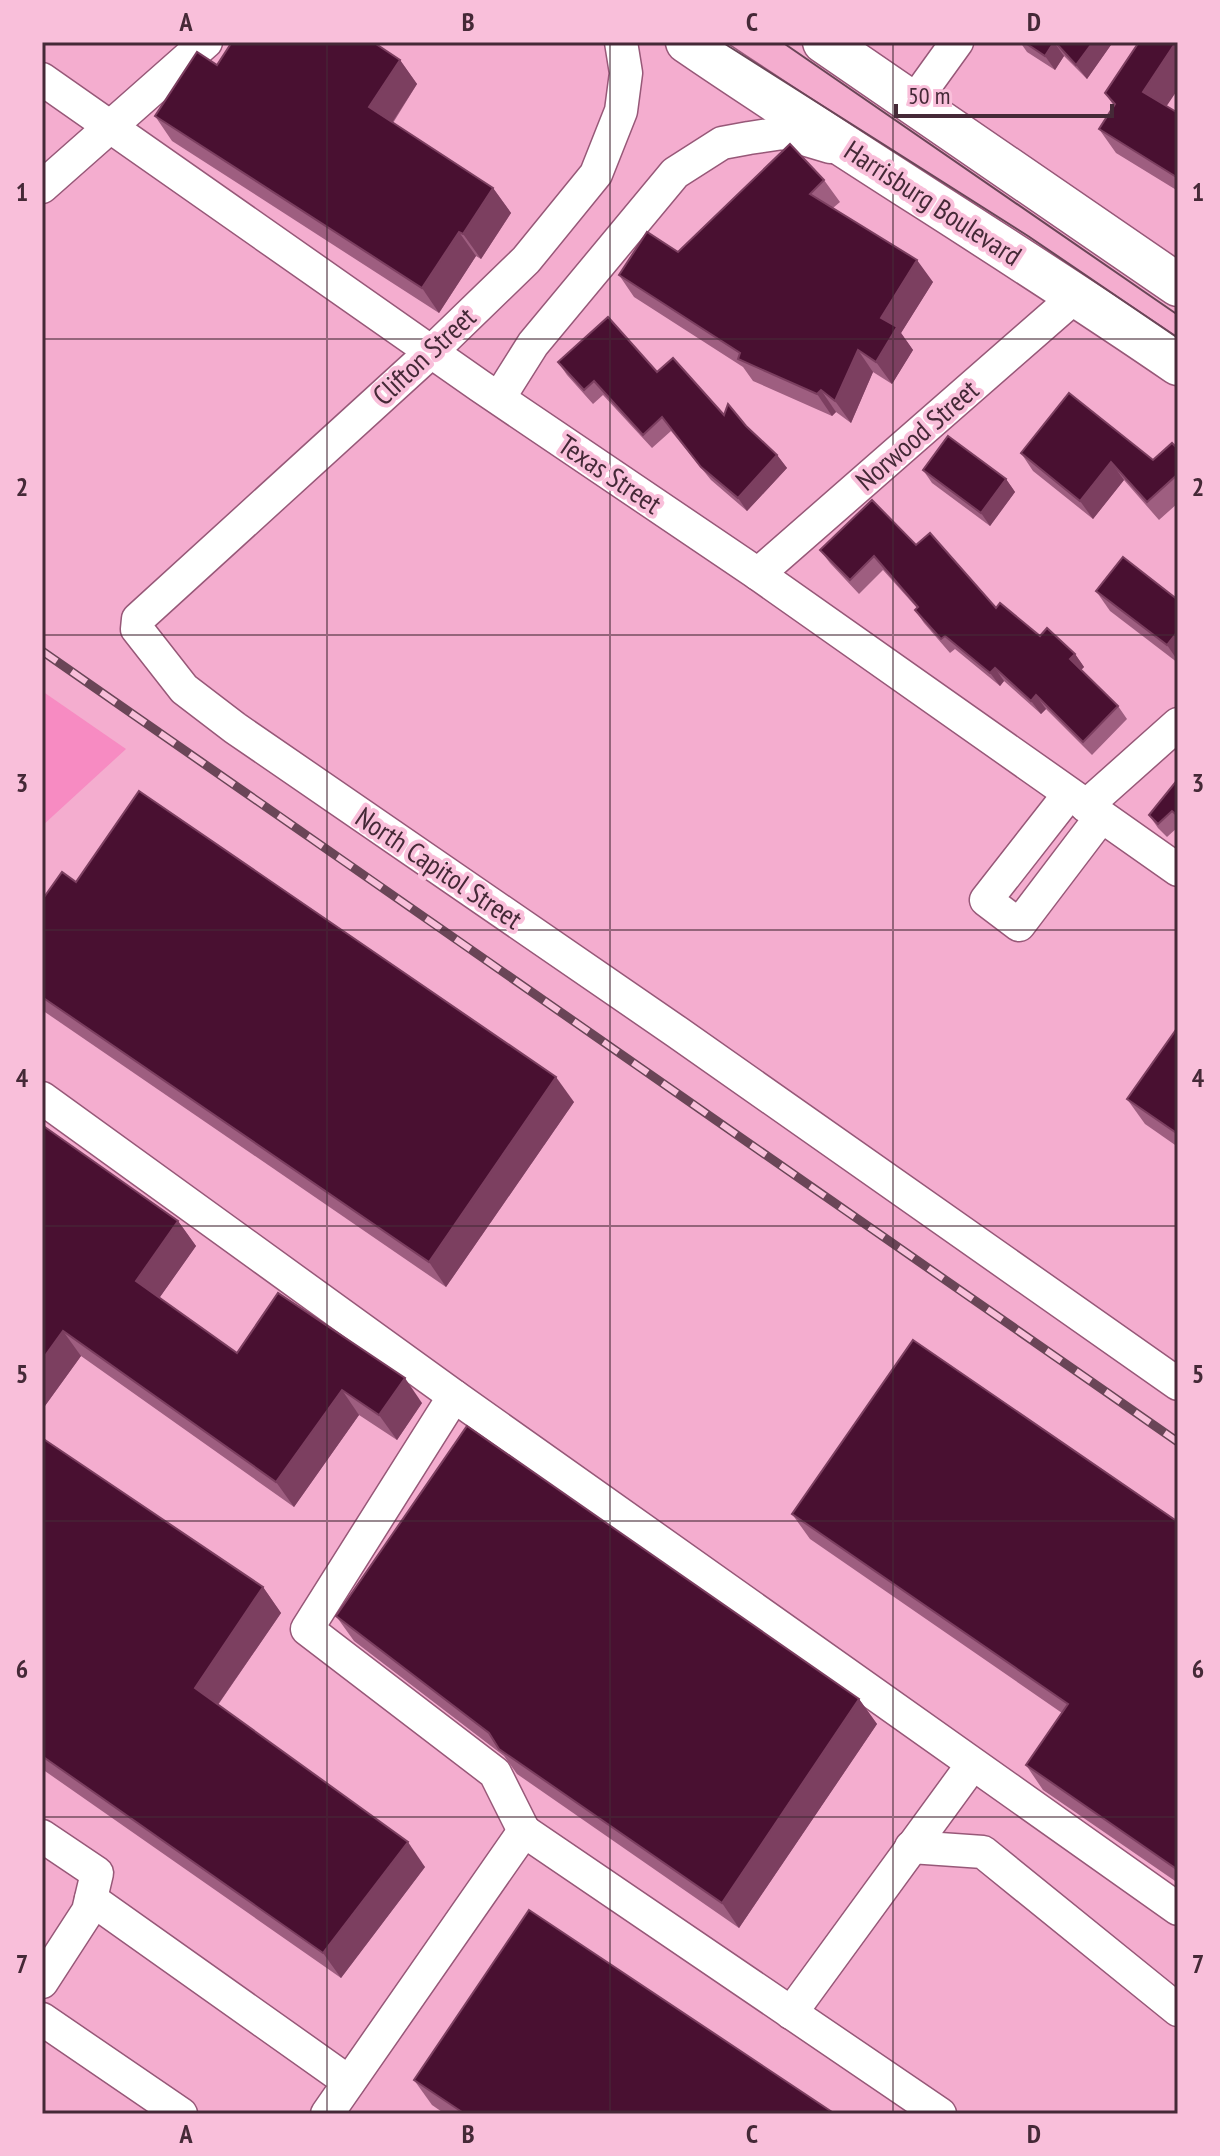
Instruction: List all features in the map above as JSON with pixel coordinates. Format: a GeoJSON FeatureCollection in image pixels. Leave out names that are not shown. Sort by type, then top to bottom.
{"type":"FeatureCollection","features":[{"type":"Feature","properties":{"kind":"main road","name":"Harrisburg Boulevard"},"geometry":{"type":"LineString","coordinates":[[687,42],[1178,364]]}},
{"type":"Feature","properties":{"kind":"main road"},"geometry":{"type":"LineString","coordinates":[[824,42],[1178,285]]}},
{"type":"Feature","properties":{"kind":"street"},"geometry":{"type":"LineString","coordinates":[[42,187],[206,42]]}},
{"type":"Feature","properties":{"kind":"street","name":"Clifton Street"},"geometry":{"type":"LineString","coordinates":[[138,619],[431,352],[526,260],[596,174],[621,111],[626,73],[621,42]]}},
{"type":"Feature","properties":{"kind":"street"},"geometry":{"type":"LineString","coordinates":[[913,103],[957,42]]}},
{"type":"Feature","properties":{"kind":"street","name":"Texas Street"},"geometry":{"type":"LineString","coordinates":[[42,79],[431,352],[758,574],[1178,870]]}},
{"type":"Feature","properties":{"kind":"street"},"geometry":{"type":"LineString","coordinates":[[499,398],[533,344],[675,173],[722,143],[783,133],[857,154]]}},
{"type":"Feature","properties":{"kind":"street","name":"Norwood Street"},"geometry":{"type":"LineString","coordinates":[[758,574],[1077,295]]}},
{"type":"Feature","properties":{"kind":"street","name":"North Capitol Street"},"geometry":{"type":"LineString","coordinates":[[138,619],[137,629],[184,689],[235,728],[1178,1384]]}},
{"type":"Feature","properties":{"kind":"street"},"geometry":{"type":"LineString","coordinates":[[1085,806],[1178,724]]}},
{"type":"Feature","properties":{"kind":"street"},"geometry":{"type":"LineString","coordinates":[[42,1098],[454,1396],[1178,1909]]}},
{"type":"Feature","properties":{"kind":"street"},"geometry":{"type":"LineString","coordinates":[[454,1396],[307,1629],[495,1773],[524,1831],[940,2114]]}},
{"type":"Feature","properties":{"kind":"street"},"geometry":{"type":"LineString","coordinates":[[791,2013],[972,1765]]}},
{"type":"Feature","properties":{"kind":"street"},"geometry":{"type":"LineString","coordinates":[[327,2114],[524,1831]]}},
{"type":"Feature","properties":{"kind":"street"},"geometry":{"type":"LineString","coordinates":[[42,1836],[97,1873],[88,1911],[42,1982]]}},
{"type":"Feature","properties":{"kind":"street"},"geometry":{"type":"LineString","coordinates":[[911,1847],[983,1852],[1178,2010]]}},
{"type":"Feature","properties":{"kind":"street"},"geometry":{"type":"LineString","coordinates":[[91,1899],[349,2082]]}},
{"type":"Feature","properties":{"kind":"street"},"geometry":{"type":"LineString","coordinates":[[42,2019],[181,2114]]}},
{"type":"Feature","properties":{"kind":"shaded area"},"geometry":{"type":"Polygon","coordinates":[[[42,691],[126,749],[42,826],[42,691]]]}},
{"type":"Feature","properties":{"kind":"building"},"geometry":{"type":"Polygon","coordinates":[[[232,42],[373,42],[400,60],[369,107],[493,188],[422,288],[155,116],[197,52],[217,65],[232,42]]]}},
{"type":"Feature","properties":{"kind":"building"},"geometry":{"type":"Polygon","coordinates":[[[1024,42],[1054,42],[1045,56],[1024,42]]]}},
{"type":"Feature","properties":{"kind":"building"},"geometry":{"type":"Polygon","coordinates":[[[1055,42],[1093,42],[1076,65],[1055,42]]]}},
{"type":"Feature","properties":{"kind":"building"},"geometry":{"type":"Polygon","coordinates":[[[1139,42],[1176,42],[1143,92],[1178,113],[1178,178],[1099,129],[1115,104],[1105,93],[1139,42]]]}},
{"type":"Feature","properties":{"kind":"building"},"geometry":{"type":"Polygon","coordinates":[[[790,144],[824,180],[810,194],[917,260],[881,318],[897,327],[876,362],[858,350],[835,401],[821,390],[817,394],[738,359],[740,353],[619,275],[647,232],[678,252],[790,144]]]}},
{"type":"Feature","properties":{"kind":"building"},"geometry":{"type":"Polygon","coordinates":[[[608,317],[657,372],[673,358],[724,415],[728,404],[777,455],[738,498],[701,467],[662,417],[643,435],[594,381],[584,390],[558,362],[608,317]]]}},
{"type":"Feature","properties":{"kind":"building"},"geometry":{"type":"Polygon","coordinates":[[[1069,393],[1153,460],[1172,443],[1178,449],[1178,474],[1147,502],[1111,462],[1080,501],[1021,453],[1069,393]]]}},
{"type":"Feature","properties":{"kind":"building"},"geometry":{"type":"Polygon","coordinates":[[[948,436],[1006,479],[981,513],[923,470],[948,436]]]}},
{"type":"Feature","properties":{"kind":"building"},"geometry":{"type":"Polygon","coordinates":[[[872,500],[916,545],[930,533],[996,608],[1000,603],[1040,636],[1047,628],[1075,654],[1070,659],[1118,706],[1083,742],[1036,695],[1031,701],[995,668],[990,673],[945,636],[941,639],[874,556],[850,580],[820,550],[872,500]]]}},
{"type":"Feature","properties":{"kind":"building"},"geometry":{"type":"Polygon","coordinates":[[[1123,557],[1178,600],[1178,631],[1167,645],[1096,591],[1123,557]]]}},
{"type":"Feature","properties":{"kind":"building"},"geometry":{"type":"Polygon","coordinates":[[[1178,779],[1178,816],[1172,811],[1158,824],[1149,815],[1178,779]]]}},
{"type":"Feature","properties":{"kind":"building"},"geometry":{"type":"Polygon","coordinates":[[[139,791],[556,1077],[429,1262],[42,997],[42,900],[62,872],[76,882],[139,791]]]}},
{"type":"Feature","properties":{"kind":"building"},"geometry":{"type":"Polygon","coordinates":[[[1178,1027],[1178,1134],[1127,1099],[1178,1027]]]}},
{"type":"Feature","properties":{"kind":"building"},"geometry":{"type":"Polygon","coordinates":[[[42,1125],[178,1221],[136,1281],[237,1353],[278,1293],[405,1378],[379,1415],[342,1390],[276,1482],[63,1331],[42,1360],[42,1125]]]}},
{"type":"Feature","properties":{"kind":"building"},"geometry":{"type":"Polygon","coordinates":[[[913,1340],[1178,1522],[1178,1870],[1026,1765],[1068,1704],[792,1514],[913,1340]]]}},
{"type":"Feature","properties":{"kind":"building"},"geometry":{"type":"Polygon","coordinates":[[[467,1426],[859,1699],[722,1903],[499,1749],[489,1733],[336,1616],[467,1426]]]}},
{"type":"Feature","properties":{"kind":"building"},"geometry":{"type":"Polygon","coordinates":[[[42,1438],[263,1587],[195,1688],[408,1842],[323,1953],[42,1756],[42,1438]]]}},
{"type":"Feature","properties":{"kind":"building"},"geometry":{"type":"Polygon","coordinates":[[[529,1910],[835,2114],[461,2114],[414,2080],[529,1910]]]}},
{"type":"Feature","properties":{"kind":"tram line"},"geometry":{"type":"LineString","coordinates":[[722,42],[1028,236],[1178,338]]}},
{"type":"Feature","properties":{"kind":"tram line"},"geometry":{"type":"LineString","coordinates":[[782,42],[1178,315]]}},
{"type":"Feature","properties":{"kind":"railway"},"geometry":{"type":"LineString","coordinates":[[42,651],[1178,1442]]}}]}
